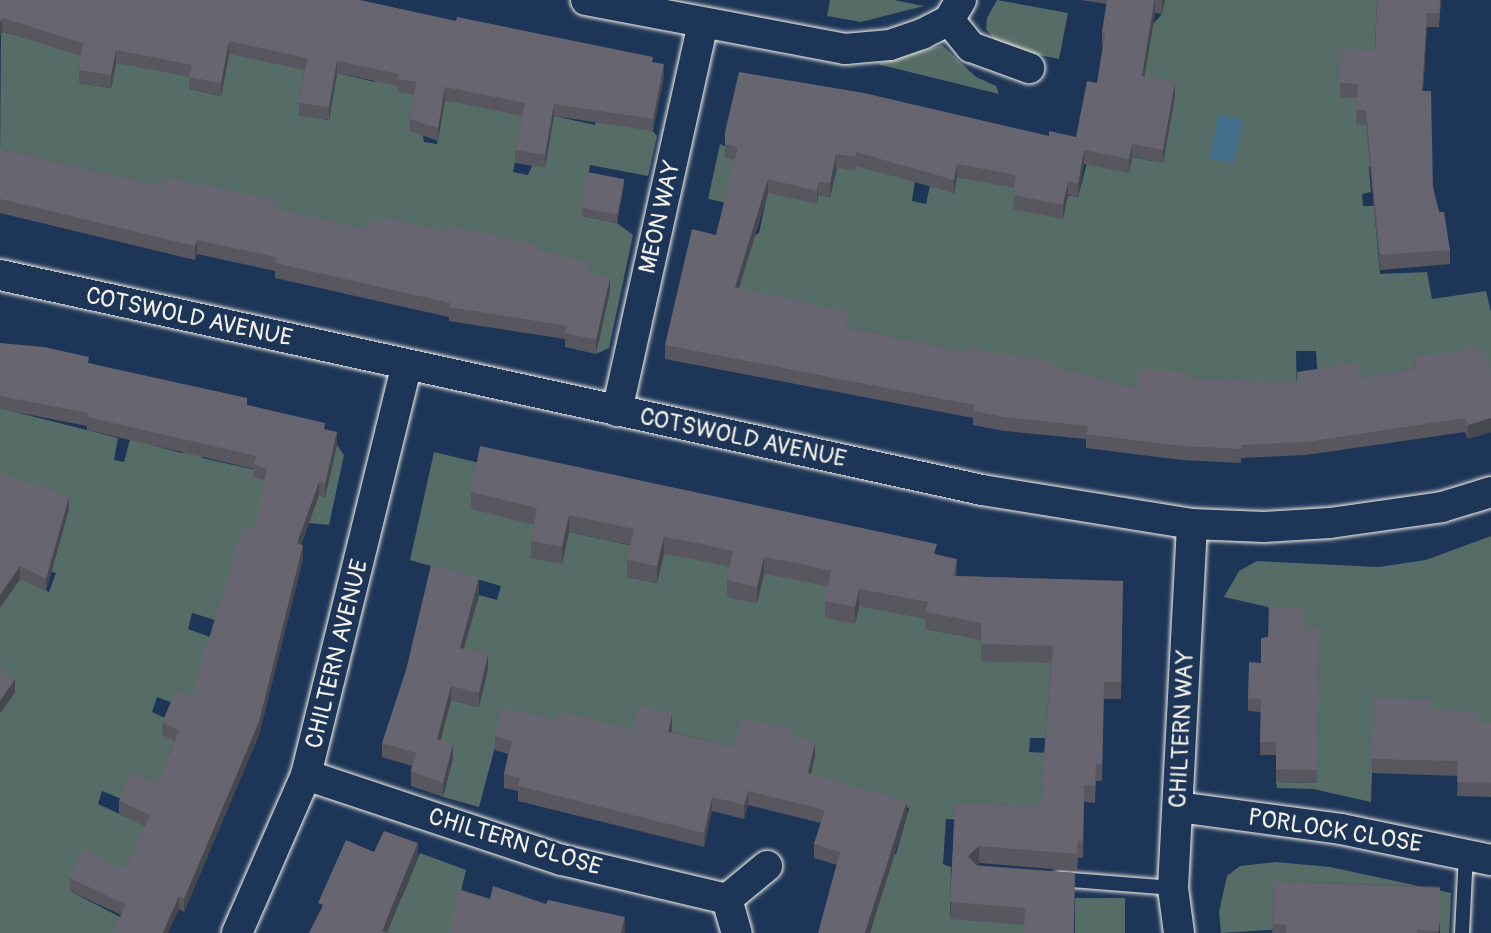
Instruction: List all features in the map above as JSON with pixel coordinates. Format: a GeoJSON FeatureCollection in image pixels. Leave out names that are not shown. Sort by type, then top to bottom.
{"type":"FeatureCollection","features":[{"type":"Feature","properties":{"kind":"street"},"geometry":{"type":"LineString","coordinates":[[586,0],[845,49],[890,45],[955,10],[971,47],[1029,68]]}},
{"type":"Feature","properties":{"kind":"street","name":"MEON WAY"},"geometry":{"type":"LineString","coordinates":[[617,411],[703,24]]}},
{"type":"Feature","properties":{"kind":"street","name":"COTSWOLD AVENUE"},"geometry":{"type":"LineString","coordinates":[[0,275],[982,490],[1192,524],[1330,523],[1442,507],[1491,492]]}},
{"type":"Feature","properties":{"kind":"street","name":"CHILTERN AVENUE"},"geometry":{"type":"LineString","coordinates":[[237,933],[306,775],[407,366]]}},
{"type":"Feature","properties":{"kind":"street","name":"CHILTERN WAY"},"geometry":{"type":"LineString","coordinates":[[1179,933],[1173,888],[1192,524]]}},
{"type":"Feature","properties":{"kind":"street","name":"CHILTERN CLOSE"},"geometry":{"type":"LineString","coordinates":[[306,775],[562,860],[727,899]]}},
{"type":"Feature","properties":{"kind":"street","name":"PORLOCK CLOSE"},"geometry":{"type":"LineString","coordinates":[[1178,807],[1340,829],[1479,857]]}},
{"type":"Feature","properties":{"kind":"street"},"geometry":{"type":"LineString","coordinates":[[737,933],[727,899],[767,866]]}},
{"type":"Feature","properties":{"kind":"lane"},"geometry":{"type":"LineString","coordinates":[[1462,933],[1479,857]]}},
{"type":"Feature","properties":{"kind":"lane"},"geometry":{"type":"LineString","coordinates":[[1044,878],[1173,888]]}},
{"type":"Feature","properties":{"kind":"green space"},"geometry":{"type":"Polygon","coordinates":[[[830,0],[894,0],[924,6],[861,22],[827,16],[830,0]]]}},
{"type":"Feature","properties":{"kind":"green space"},"geometry":{"type":"Polygon","coordinates":[[[997,0],[1068,13],[1059,59],[1010,49],[995,40],[986,29],[987,18],[997,0]]]}},
{"type":"Feature","properties":{"kind":"green space"},"geometry":{"type":"Polygon","coordinates":[[[1165,0],[1377,0],[1375,50],[1358,98],[1383,125],[1384,165],[1369,167],[1371,192],[1362,194],[1363,206],[1374,206],[1380,274],[1427,272],[1432,299],[1486,291],[1491,312],[1491,375],[1415,387],[1318,381],[1316,351],[1296,351],[1297,396],[1137,405],[967,367],[680,286],[759,233],[766,200],[736,194],[727,203],[708,199],[720,144],[818,195],[830,197],[837,167],[857,162],[915,180],[912,201],[926,204],[930,185],[954,193],[957,177],[1078,197],[1087,163],[1129,172],[1132,157],[1163,163],[1143,84],[1153,24],[1162,14],[1165,0]]]}},
{"type":"Feature","properties":{"kind":"green space"},"geometry":{"type":"Polygon","coordinates":[[[1,31],[35,41],[89,32],[79,83],[111,88],[118,52],[201,39],[189,89],[221,96],[231,43],[307,68],[299,115],[329,120],[337,73],[375,82],[379,72],[415,95],[424,142],[437,144],[444,100],[472,105],[511,96],[509,113],[524,116],[513,172],[528,175],[554,116],[595,125],[597,115],[653,131],[657,136],[648,176],[590,165],[582,216],[617,223],[633,235],[609,348],[596,354],[380,238],[0,163],[1,31]]]}},
{"type":"Feature","properties":{"kind":"green space"},"geometry":{"type":"Polygon","coordinates":[[[942,45],[976,77],[996,86],[999,94],[877,64],[942,45]]]}},
{"type":"Feature","properties":{"kind":"green space"},"geometry":{"type":"Polygon","coordinates":[[[0,408],[118,438],[114,460],[124,462],[132,432],[152,445],[181,453],[203,448],[202,458],[256,470],[325,497],[337,445],[344,455],[329,525],[308,523],[228,624],[192,613],[188,629],[224,642],[191,710],[157,697],[152,712],[169,720],[179,744],[157,797],[124,800],[102,791],[98,804],[169,837],[125,883],[70,891],[126,920],[119,933],[0,933],[0,713],[15,692],[0,681],[0,607],[19,578],[49,592],[56,573],[40,568],[0,485],[0,408]]]}},
{"type":"Feature","properties":{"kind":"green space"},"geometry":{"type":"Polygon","coordinates":[[[434,452],[480,463],[569,532],[634,546],[627,577],[657,583],[664,552],[862,593],[892,612],[928,619],[926,629],[957,635],[982,614],[981,661],[1025,662],[1062,636],[1049,738],[1030,738],[1029,752],[1075,754],[1041,823],[946,819],[943,864],[951,867],[950,919],[1026,895],[1025,933],[870,933],[883,887],[877,849],[896,854],[909,808],[734,761],[664,761],[672,728],[633,748],[502,721],[479,807],[443,797],[453,758],[437,753],[451,700],[479,707],[460,662],[479,595],[497,600],[501,586],[410,560],[434,452]]]}},
{"type":"Feature","properties":{"kind":"green space"},"geometry":{"type":"Polygon","coordinates":[[[1491,536],[1491,751],[1374,713],[1371,802],[1313,789],[1277,788],[1276,782],[1316,783],[1268,607],[1224,597],[1239,571],[1257,561],[1379,567],[1426,560],[1491,536]]]}},
{"type":"Feature","properties":{"kind":"green space"},"geometry":{"type":"Polygon","coordinates":[[[420,853],[466,870],[451,933],[372,933],[402,897],[420,853]]]}},
{"type":"Feature","properties":{"kind":"green space"},"geometry":{"type":"Polygon","coordinates":[[[1276,862],[1330,867],[1451,893],[1449,933],[1440,933],[1439,919],[1221,933],[1219,912],[1227,876],[1240,866],[1276,862]]]}},
{"type":"Feature","properties":{"kind":"green space"},"geometry":{"type":"Polygon","coordinates":[[[1075,898],[1125,898],[1125,933],[1075,933],[1075,898]]]}},
{"type":"Feature","properties":{"kind":"water"},"geometry":{"type":"Polygon","coordinates":[[[1218,115],[1243,120],[1234,163],[1210,158],[1218,115]]]}},
{"type":"Feature","properties":{"kind":"building"},"geometry":{"type":"Polygon","coordinates":[[[0,0],[360,0],[456,21],[457,17],[653,57],[652,62],[664,64],[653,119],[554,104],[545,155],[515,150],[525,103],[445,87],[438,128],[410,119],[416,82],[398,79],[399,74],[337,61],[329,107],[299,103],[307,58],[229,41],[221,83],[189,77],[192,65],[116,50],[111,75],[79,70],[83,43],[2,18],[0,24],[0,0]]]}},
{"type":"Feature","properties":{"kind":"building"},"geometry":{"type":"Polygon","coordinates":[[[1107,0],[1154,0],[1142,76],[1175,82],[1163,150],[1132,144],[1129,159],[1084,150],[1078,184],[1068,181],[1063,205],[1013,195],[1016,175],[957,164],[954,180],[856,152],[855,157],[836,154],[830,183],[818,182],[817,191],[768,179],[735,287],[848,312],[846,327],[967,353],[968,348],[1053,362],[1053,366],[1137,389],[1139,368],[1188,372],[1187,379],[1297,382],[1297,372],[1357,363],[1360,378],[1415,368],[1414,357],[1479,348],[1480,354],[1486,352],[1491,370],[1491,418],[1468,425],[1465,418],[1306,442],[1241,445],[1241,449],[1182,446],[1086,434],[1089,426],[1004,417],[973,411],[974,405],[665,345],[692,229],[716,235],[738,147],[725,144],[725,132],[739,72],[864,93],[1049,136],[1049,131],[1076,137],[1087,81],[1097,83],[1107,0]]]}},
{"type":"Feature","properties":{"kind":"building"},"geometry":{"type":"Polygon","coordinates":[[[1377,0],[1440,0],[1439,13],[1427,13],[1422,91],[1431,91],[1433,188],[1439,212],[1444,212],[1450,250],[1380,255],[1366,110],[1356,110],[1358,84],[1340,83],[1341,48],[1375,50],[1377,0]]]}},
{"type":"Feature","properties":{"kind":"building"},"geometry":{"type":"Polygon","coordinates":[[[0,149],[162,186],[164,177],[275,200],[274,208],[366,229],[368,220],[380,223],[382,217],[449,232],[450,226],[538,245],[537,250],[589,262],[588,272],[610,277],[596,340],[565,333],[567,326],[449,307],[450,303],[275,263],[276,257],[197,240],[195,246],[0,199],[0,149]]]}},
{"type":"Feature","properties":{"kind":"building"},"geometry":{"type":"Polygon","coordinates":[[[587,172],[624,179],[617,215],[580,207],[587,172]]]}},
{"type":"Feature","properties":{"kind":"building"},"geometry":{"type":"Polygon","coordinates":[[[0,343],[44,347],[89,357],[88,363],[247,398],[247,405],[325,423],[324,429],[337,432],[325,484],[319,482],[297,543],[303,545],[259,722],[184,899],[179,896],[163,933],[112,933],[126,905],[70,878],[83,849],[125,870],[150,815],[119,801],[130,772],[157,784],[179,731],[162,722],[176,691],[191,697],[243,527],[254,529],[267,469],[254,464],[256,456],[87,417],[88,413],[0,396],[0,343]]]}},
{"type":"Feature","properties":{"kind":"building"},"geometry":{"type":"Polygon","coordinates":[[[480,446],[937,544],[934,554],[957,559],[954,576],[1123,581],[1121,682],[1104,682],[1102,764],[1096,764],[1095,786],[1084,785],[1083,841],[1078,841],[1077,854],[979,846],[968,856],[977,866],[1075,873],[1074,933],[1024,933],[1025,908],[950,902],[955,803],[1040,806],[1053,646],[981,644],[981,623],[926,612],[928,602],[859,589],[855,607],[825,601],[831,571],[797,563],[764,557],[757,587],[727,580],[733,551],[697,543],[664,537],[657,566],[627,560],[634,529],[569,515],[562,547],[531,541],[537,508],[471,492],[480,446]]]}},
{"type":"Feature","properties":{"kind":"building"},"geometry":{"type":"Polygon","coordinates":[[[0,472],[69,497],[46,579],[20,566],[0,595],[0,472]]]}},
{"type":"Feature","properties":{"kind":"building"},"geometry":{"type":"Polygon","coordinates":[[[431,565],[479,578],[460,648],[488,654],[479,693],[451,686],[437,739],[453,743],[443,783],[411,771],[416,753],[382,743],[406,670],[431,565]]]}},
{"type":"Feature","properties":{"kind":"building"},"geometry":{"type":"Polygon","coordinates":[[[1269,607],[1304,608],[1303,626],[1319,627],[1317,770],[1276,769],[1276,742],[1260,742],[1261,699],[1248,698],[1249,662],[1261,663],[1261,638],[1268,637],[1269,607]]]}},
{"type":"Feature","properties":{"kind":"building"},"geometry":{"type":"Polygon","coordinates":[[[0,668],[15,679],[0,701],[0,668]]]}},
{"type":"Feature","properties":{"kind":"building"},"geometry":{"type":"Polygon","coordinates":[[[1374,698],[1431,700],[1431,709],[1478,712],[1477,721],[1491,722],[1491,783],[1457,782],[1458,761],[1372,759],[1374,698]]]}},
{"type":"Feature","properties":{"kind":"building"},"geometry":{"type":"Polygon","coordinates":[[[638,706],[672,714],[668,732],[734,747],[741,718],[793,729],[791,736],[815,742],[808,773],[907,801],[865,933],[818,933],[840,852],[814,844],[825,810],[748,791],[744,805],[712,797],[704,833],[518,786],[520,778],[504,774],[512,741],[495,736],[502,708],[557,720],[559,711],[633,730],[638,706]]]}},
{"type":"Feature","properties":{"kind":"building"},"geometry":{"type":"Polygon","coordinates":[[[384,831],[418,843],[382,931],[387,933],[309,933],[323,905],[318,903],[346,840],[374,852],[384,831]]]}},
{"type":"Feature","properties":{"kind":"building"},"geometry":{"type":"Polygon","coordinates":[[[1274,881],[1440,888],[1439,931],[1286,933],[1286,925],[1273,924],[1274,881]]]}},
{"type":"Feature","properties":{"kind":"building"},"geometry":{"type":"Polygon","coordinates":[[[493,886],[546,904],[548,900],[625,917],[621,933],[449,933],[458,889],[490,899],[493,886]]]}}]}
